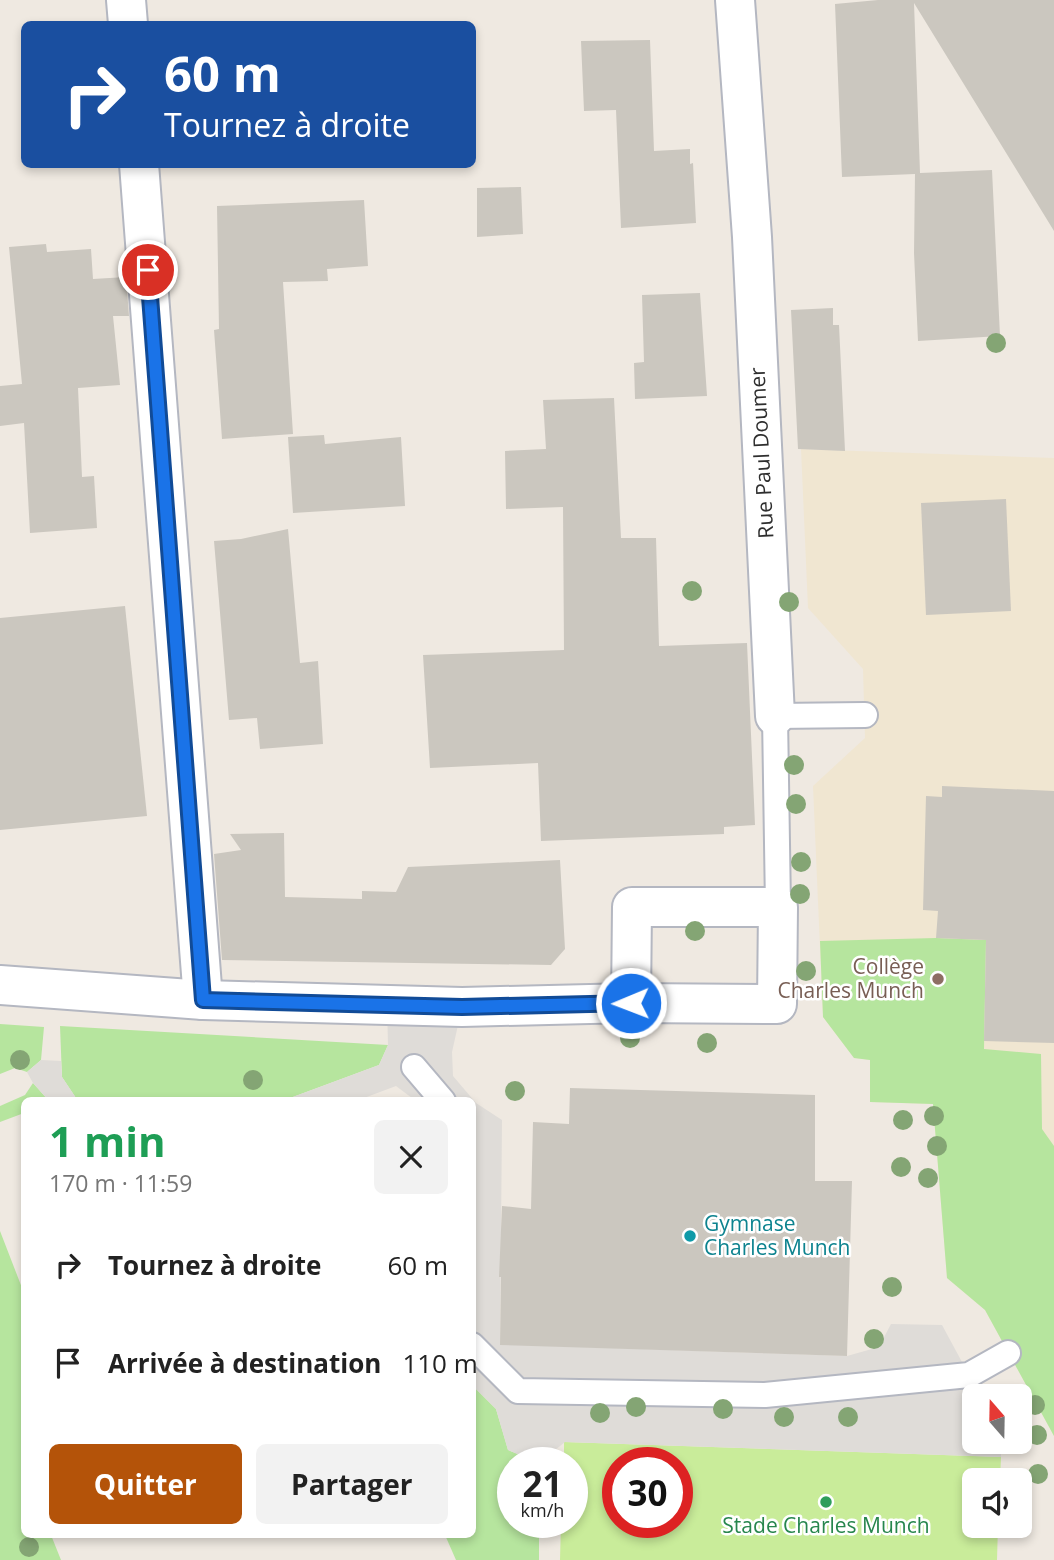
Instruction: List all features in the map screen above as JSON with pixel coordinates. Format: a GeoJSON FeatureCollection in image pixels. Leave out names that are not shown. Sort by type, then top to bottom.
{"type":"FeatureCollection","features":[{"type":"Feature","properties":{"kind":"street"},"geometry":{"type":"LineString","coordinates":[[126,0],[128,21]]}},
{"type":"Feature","properties":{"kind":"street","name":"Rue Paul Doumer"},"geometry":{"type":"LineString","coordinates":[[735,0],[752,237],[775,716]]}},
{"type":"Feature","properties":{"kind":"street"},"geometry":{"type":"LineString","coordinates":[[139,168],[203,1000]]}},
{"type":"Feature","properties":{"kind":"street"},"geometry":{"type":"LineString","coordinates":[[0,985],[203,1000],[462,1007],[631,1003],[778,1004],[778,907],[632,907],[631,1003]]}},
{"type":"Feature","properties":{"kind":"lane"},"geometry":{"type":"LineString","coordinates":[[775,716],[864,715]]}},
{"type":"Feature","properties":{"kind":"lane","name":"Rue Paul Doumer"},"geometry":{"type":"LineString","coordinates":[[775,716],[778,907]]}},
{"type":"Feature","properties":{"kind":"lane"},"geometry":{"type":"LineString","coordinates":[[414,1067],[440,1097]]}},
{"type":"Feature","properties":{"kind":"lane"},"geometry":{"type":"LineString","coordinates":[[476,1349],[518,1391],[765,1395],[969,1375],[1008,1353]]}},
{"type":"Feature","properties":{"kind":"shaded area","name":"Collège Charles Munch"},"geometry":{"type":"Polygon","coordinates":[[[801,449],[1054,458],[1054,1436],[1032,1396],[1032,1384],[1026,1384],[985,1310],[947,1278],[933,1104],[870,1102],[870,1060],[854,1058],[823,1017],[813,786],[865,738],[863,669],[808,608],[801,449]]]}},
{"type":"Feature","properties":{"kind":"shaded area"},"geometry":{"type":"Polygon","coordinates":[[[387,1004],[462,1007],[452,1052],[453,1076],[471,1097],[411,1097],[396,1086],[367,1097],[293,1097],[379,1065],[388,1045],[387,1004]]]}},
{"type":"Feature","properties":{"kind":"shaded area"},"geometry":{"type":"Polygon","coordinates":[[[41,1060],[61,1061],[62,1077],[75,1097],[45,1097],[27,1072],[41,1060]]]}},
{"type":"Feature","properties":{"kind":"shaded area"},"geometry":{"type":"Polygon","coordinates":[[[476,1103],[502,1120],[500,1344],[847,1356],[879,1347],[891,1324],[942,1325],[969,1375],[980,1384],[962,1384],[962,1454],[1001,1454],[1001,1457],[565,1442],[559,1447],[507,1447],[496,1409],[476,1389],[476,1103]]]}},
{"type":"Feature","properties":{"kind":"green space"},"geometry":{"type":"Polygon","coordinates":[[[936,938],[986,940],[984,1049],[1041,1054],[1042,1129],[1054,1146],[1054,1436],[1032,1396],[1032,1384],[1026,1384],[985,1310],[947,1278],[933,1104],[870,1102],[870,1060],[854,1058],[823,1017],[820,941],[936,938]]]}},
{"type":"Feature","properties":{"kind":"green space"},"geometry":{"type":"Polygon","coordinates":[[[0,1024],[44,1027],[41,1060],[27,1072],[15,1068],[0,1074],[0,1024]]]}},
{"type":"Feature","properties":{"kind":"green space"},"geometry":{"type":"Polygon","coordinates":[[[60,1026],[388,1045],[379,1065],[293,1097],[75,1097],[62,1077],[60,1026]]]}},
{"type":"Feature","properties":{"kind":"green space"},"geometry":{"type":"Polygon","coordinates":[[[33,1083],[45,1097],[21,1097],[21,1114],[0,1122],[0,1106],[25,1095],[33,1083]]]}},
{"type":"Feature","properties":{"kind":"green space"},"geometry":{"type":"Polygon","coordinates":[[[0,1231],[21,1285],[21,1538],[52,1538],[61,1560],[0,1560],[0,1231]]]}},
{"type":"Feature","properties":{"kind":"green space"},"geometry":{"type":"Polygon","coordinates":[[[476,1389],[496,1409],[507,1447],[497,1447],[497,1538],[539,1538],[539,1560],[456,1560],[446,1538],[476,1538],[476,1389]]]}},
{"type":"Feature","properties":{"kind":"green space","name":"Stade Charles Munch"},"geometry":{"type":"Polygon","coordinates":[[[564,1442],[1001,1457],[1001,1468],[962,1468],[962,1538],[998,1538],[997,1560],[560,1560],[561,1538],[588,1538],[588,1447],[564,1447],[564,1442]]]}},
{"type":"Feature","properties":{"kind":"building"},"geometry":{"type":"Polygon","coordinates":[[[878,0],[1054,0],[1054,231],[914,3],[920,173],[992,170],[1000,336],[918,341],[914,253],[915,174],[842,177],[835,4],[878,0]]]}},
{"type":"Feature","properties":{"kind":"building"},"geometry":{"type":"Polygon","coordinates":[[[650,40],[654,151],[690,149],[696,223],[621,228],[616,110],[584,111],[581,41],[650,40]]]}},
{"type":"Feature","properties":{"kind":"building"},"geometry":{"type":"Polygon","coordinates":[[[521,187],[523,234],[477,237],[477,188],[521,187]]]}},
{"type":"Feature","properties":{"kind":"building"},"geometry":{"type":"Polygon","coordinates":[[[364,200],[368,266],[327,269],[328,281],[283,282],[293,434],[222,439],[214,330],[219,329],[217,206],[364,200]]]}},
{"type":"Feature","properties":{"kind":"building"},"geometry":{"type":"Polygon","coordinates":[[[46,244],[47,252],[91,249],[93,279],[126,277],[129,316],[113,316],[120,385],[78,388],[82,477],[94,476],[97,528],[30,533],[24,423],[0,426],[0,386],[22,384],[9,247],[46,244]]]}},
{"type":"Feature","properties":{"kind":"building"},"geometry":{"type":"Polygon","coordinates":[[[700,293],[707,396],[635,399],[634,363],[644,362],[642,295],[700,293]]]}},
{"type":"Feature","properties":{"kind":"building"},"geometry":{"type":"Polygon","coordinates":[[[833,308],[833,325],[839,325],[845,451],[798,449],[791,310],[833,308]]]}},
{"type":"Feature","properties":{"kind":"building"},"geometry":{"type":"Polygon","coordinates":[[[614,398],[621,538],[656,538],[659,646],[747,643],[755,825],[724,827],[724,834],[541,841],[538,763],[430,768],[423,655],[564,650],[563,507],[506,509],[505,451],[546,449],[543,400],[614,398]]]}},
{"type":"Feature","properties":{"kind":"building"},"geometry":{"type":"Polygon","coordinates":[[[324,435],[325,444],[401,437],[405,506],[293,513],[288,437],[324,435]]]}},
{"type":"Feature","properties":{"kind":"building"},"geometry":{"type":"Polygon","coordinates":[[[1006,499],[1011,611],[926,615],[921,503],[1006,499]]]}},
{"type":"Feature","properties":{"kind":"building"},"geometry":{"type":"Polygon","coordinates":[[[288,529],[300,663],[318,661],[323,744],[260,749],[257,718],[229,720],[214,541],[241,539],[288,529]]]}},
{"type":"Feature","properties":{"kind":"building"},"geometry":{"type":"Polygon","coordinates":[[[125,606],[147,816],[0,830],[0,618],[125,606]]]}},
{"type":"Feature","properties":{"kind":"building"},"geometry":{"type":"Polygon","coordinates":[[[942,786],[1054,791],[1054,1043],[984,1041],[986,940],[936,938],[938,911],[923,910],[926,796],[942,797],[942,786]]]}},
{"type":"Feature","properties":{"kind":"building"},"geometry":{"type":"Polygon","coordinates":[[[284,833],[285,897],[362,899],[362,891],[396,892],[408,867],[560,860],[565,949],[551,965],[222,960],[214,854],[241,850],[230,834],[284,833]]]}},
{"type":"Feature","properties":{"kind":"building","name":"Gymnase Charles Munch"},"geometry":{"type":"Polygon","coordinates":[[[570,1088],[815,1095],[815,1181],[852,1181],[847,1356],[500,1345],[502,1206],[531,1209],[533,1122],[569,1124],[570,1088]]]}},
{"type":"Feature","properties":{"kind":"place","name":"Collège Charles Munch"},"geometry":{"type":"Point","coordinates":[938,979]}},
{"type":"Feature","properties":{"kind":"place","name":"Gymnase Charles Munch"},"geometry":{"type":"Point","coordinates":[690,1236]}},
{"type":"Feature","properties":{"kind":"place","name":"Stade Charles Munch"},"geometry":{"type":"Point","coordinates":[826,1502]}},
{"type":"Feature","properties":{"kind":"route"},"geometry":{"type":"LineString","coordinates":[[148,270],[203,1000],[462,1007],[631,1003]]}}]}
